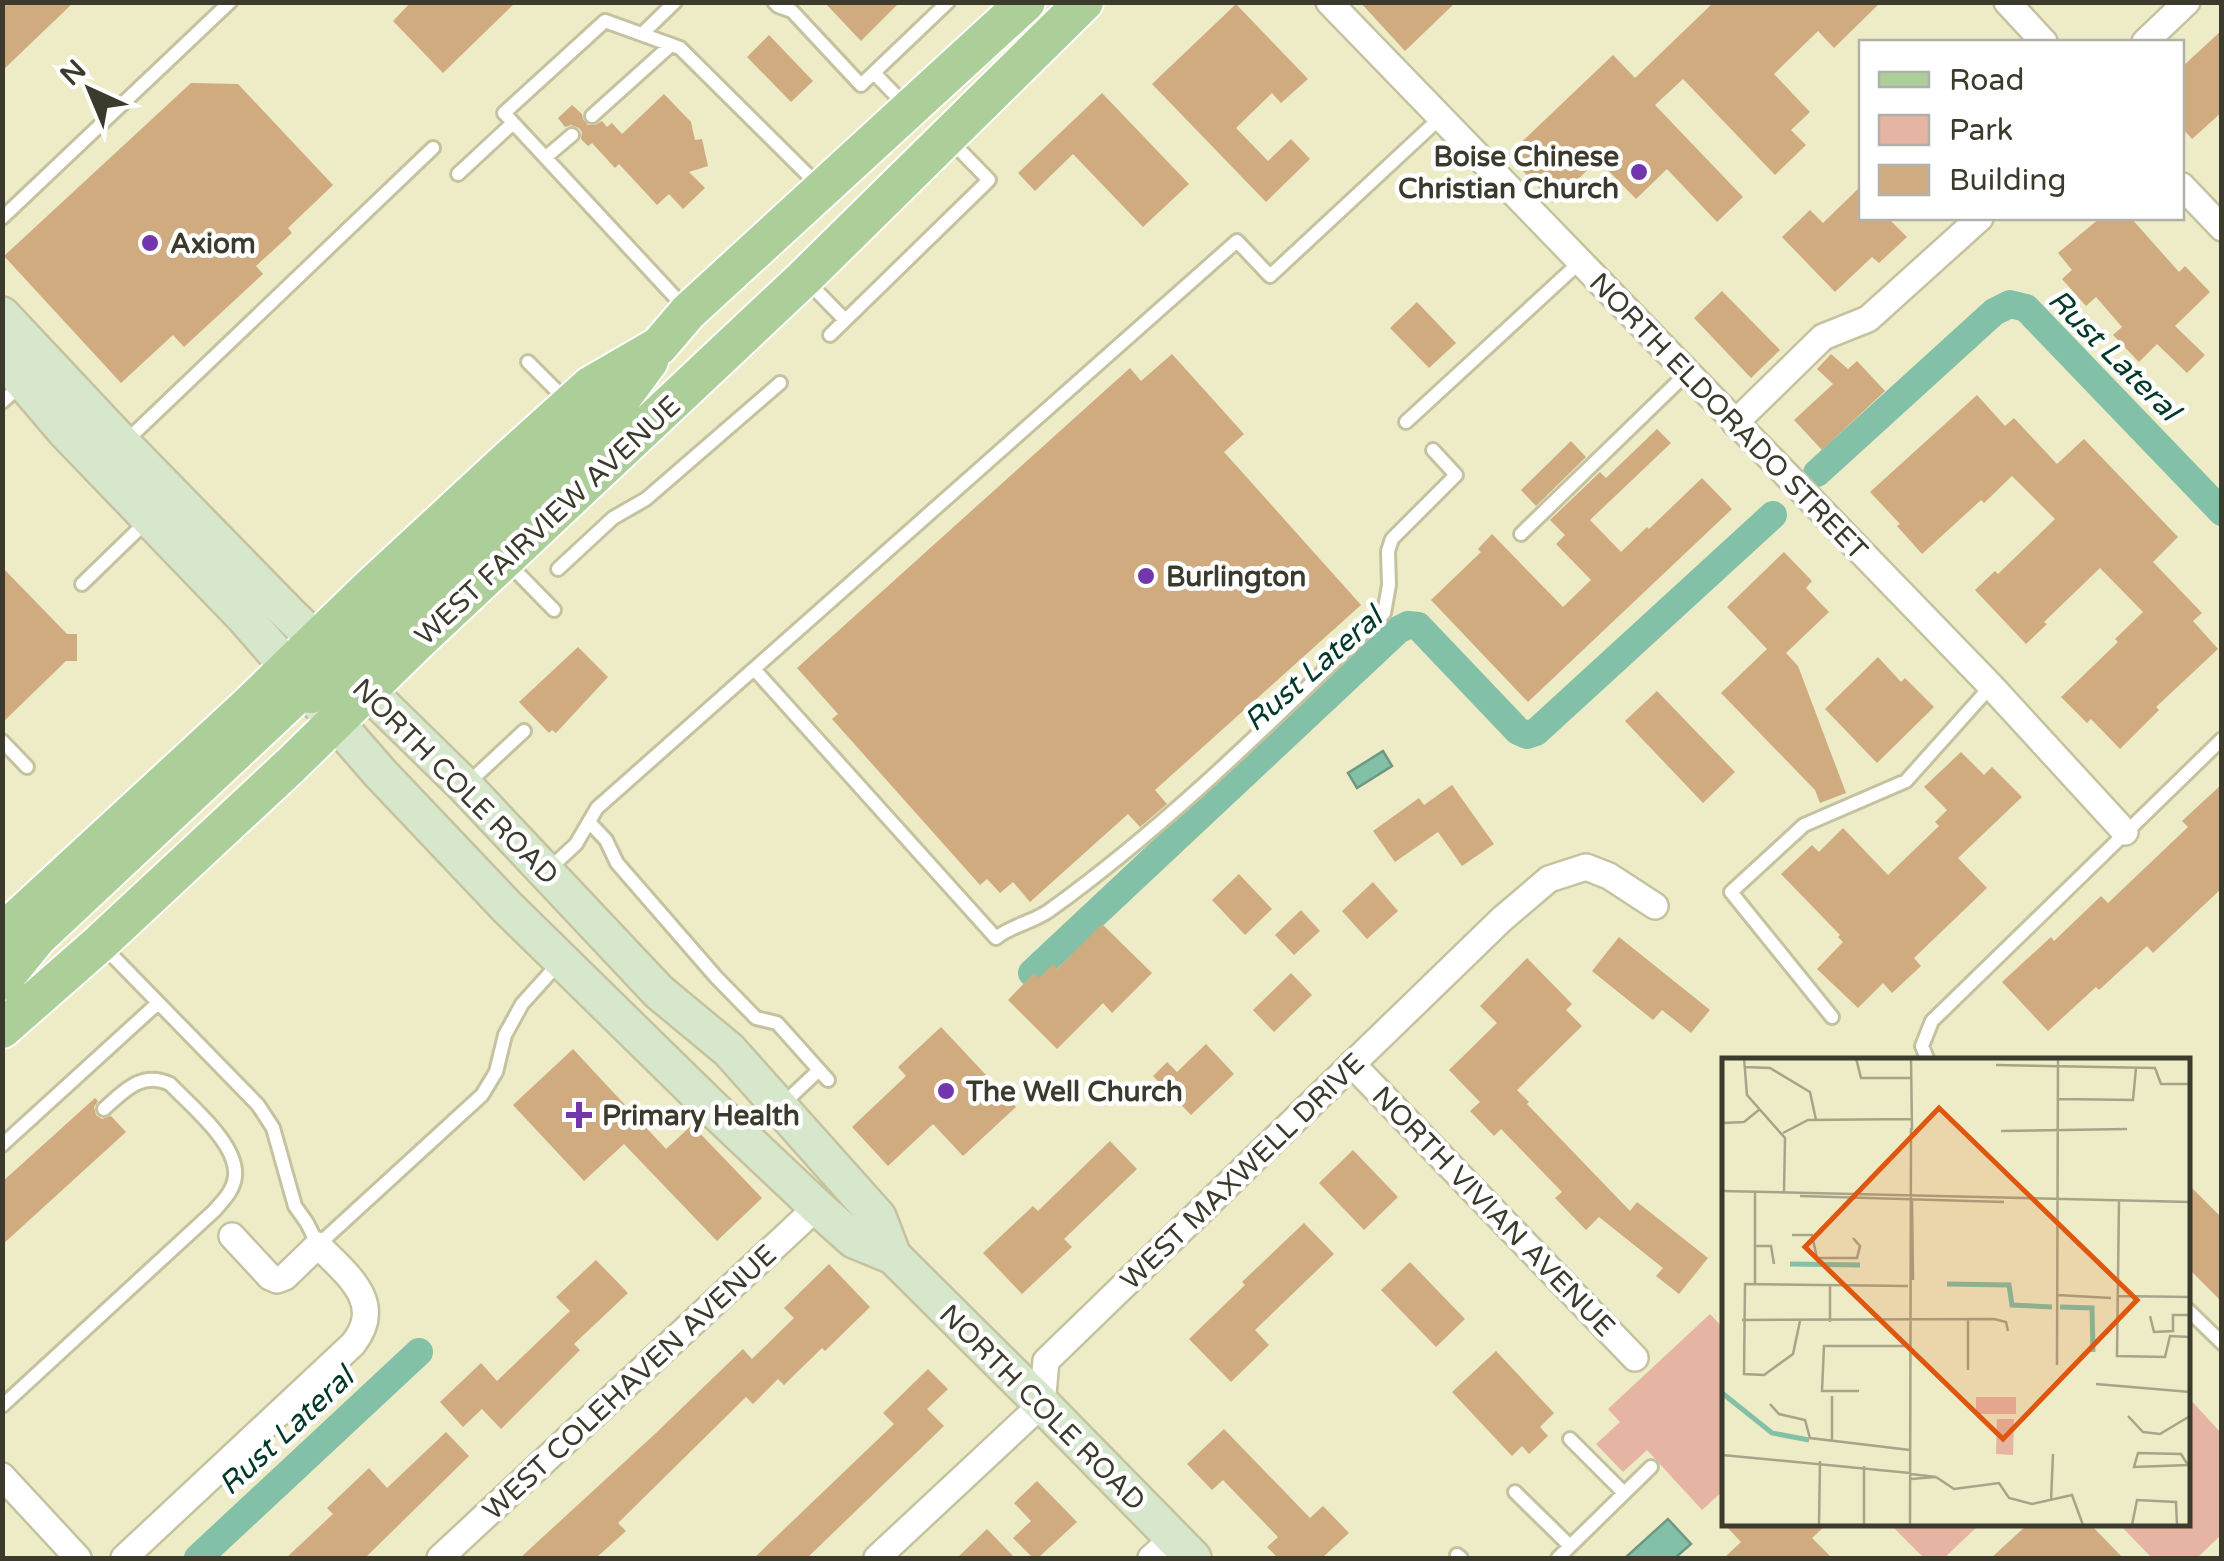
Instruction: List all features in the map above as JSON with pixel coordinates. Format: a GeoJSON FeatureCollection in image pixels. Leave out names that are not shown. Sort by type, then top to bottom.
{"type":"FeatureCollection","features":[{"type":"Feature","properties":{"kind":"main road","name":"WEST FAIRVIEW AVENUE"},"geometry":{"type":"LineString","coordinates":[[340,664],[504,560],[804,278],[1084,2]]}},
{"type":"Feature","properties":{"kind":"main road","name":"WEST FAIRVIEW AVENUE"},"geometry":{"type":"LineString","coordinates":[[340,664],[570,404],[590,386],[660,346],[688,312],[1021,4]]}},
{"type":"Feature","properties":{"kind":"main road","name":"NORTH COLE ROAD"},"geometry":{"type":"LineString","coordinates":[[2,315],[123,444],[465,786],[658,992],[729,1050],[878,1217],[893,1256]]}},
{"type":"Feature","properties":{"kind":"main road"},"geometry":{"type":"LineString","coordinates":[[2,982],[36,938],[310,693],[613,410],[660,346]]}},
{"type":"Feature","properties":{"kind":"main road","name":"NORTH COLE ROAD"},"geometry":{"type":"LineString","coordinates":[[10,380],[150,518],[245,618],[380,773],[562,961],[854,1240],[893,1256],[1042,1404],[1172,1552]]}},
{"type":"Feature","properties":{"kind":"main road"},"geometry":{"type":"LineString","coordinates":[[2,933],[310,693]]}},
{"type":"Feature","properties":{"kind":"main road"},"geometry":{"type":"LineString","coordinates":[[2,1029],[100,943],[310,693]]}},
{"type":"Feature","properties":{"kind":"street","name":"NORTH ELDORADO STREET"},"geometry":{"type":"LineString","coordinates":[[1329,2],[1990,686],[2125,832]]}},
{"type":"Feature","properties":{"kind":"street"},"geometry":{"type":"LineString","coordinates":[[2007,2],[2042,40]]}},
{"type":"Feature","properties":{"kind":"street"},"geometry":{"type":"LineString","coordinates":[[2146,40],[2187,2]]}},
{"type":"Feature","properties":{"kind":"street"},"geometry":{"type":"LineString","coordinates":[[2184,188],[2222,228]]}},
{"type":"Feature","properties":{"kind":"street"},"geometry":{"type":"LineString","coordinates":[[1735,423],[1823,337],[1868,320],[1978,220]]}},
{"type":"Feature","properties":{"kind":"street","name":"WEST MAXWELL DRIVE"},"geometry":{"type":"LineString","coordinates":[[1042,1404],[1046,1361],[1502,919],[1550,879],[1586,867],[1610,876],[1655,906]]}},
{"type":"Feature","properties":{"kind":"street","name":"NORTH VIVIAN AVENUE"},"geometry":{"type":"LineString","coordinates":[[1352,1064],[1635,1358]]}},
{"type":"Feature","properties":{"kind":"street","name":"WEST COLEHAVEN AVENUE"},"geometry":{"type":"LineString","coordinates":[[440,1558],[818,1206]]}},
{"type":"Feature","properties":{"kind":"street"},"geometry":{"type":"LineString","coordinates":[[124,1558],[364,1331],[365,1305],[357,1286],[318,1245],[277,1280],[232,1236]]}},
{"type":"Feature","properties":{"kind":"street"},"geometry":{"type":"LineString","coordinates":[[877,1558],[1042,1404]]}},
{"type":"Feature","properties":{"kind":"street"},"geometry":{"type":"LineString","coordinates":[[2,1476],[78,1558]]}},
{"type":"Feature","properties":{"kind":"lane"},"geometry":{"type":"LineString","coordinates":[[2,218],[230,2]]}},
{"type":"Feature","properties":{"kind":"lane"},"geometry":{"type":"LineString","coordinates":[[642,34],[675,2]]}},
{"type":"Feature","properties":{"kind":"lane"},"geometry":{"type":"LineString","coordinates":[[774,2],[792,12],[861,85],[948,2]]}},
{"type":"Feature","properties":{"kind":"lane"},"geometry":{"type":"LineString","coordinates":[[688,312],[504,112],[606,21],[680,48],[824,190]]}},
{"type":"Feature","properties":{"kind":"lane"},"geometry":{"type":"LineString","coordinates":[[592,116],[671,45]]}},
{"type":"Feature","properties":{"kind":"lane"},"geometry":{"type":"LineString","coordinates":[[874,73],[910,110]]}},
{"type":"Feature","properties":{"kind":"lane"},"geometry":{"type":"LineString","coordinates":[[546,872],[576,844],[597,808],[1237,241],[1270,276],[1440,118]]}},
{"type":"Feature","properties":{"kind":"lane"},"geometry":{"type":"LineString","coordinates":[[458,174],[513,123]]}},
{"type":"Feature","properties":{"kind":"lane"},"geometry":{"type":"LineString","coordinates":[[546,158],[572,134]]}},
{"type":"Feature","properties":{"kind":"lane"},"geometry":{"type":"LineString","coordinates":[[830,335],[988,180],[946,136]]}},
{"type":"Feature","properties":{"kind":"lane"},"geometry":{"type":"LineString","coordinates":[[123,444],[433,148]]}},
{"type":"Feature","properties":{"kind":"lane"},"geometry":{"type":"LineString","coordinates":[[1406,422],[1580,262]]}},
{"type":"Feature","properties":{"kind":"lane"},"geometry":{"type":"LineString","coordinates":[[804,278],[845,320]]}},
{"type":"Feature","properties":{"kind":"lane"},"geometry":{"type":"LineString","coordinates":[[528,362],[570,404]]}},
{"type":"Feature","properties":{"kind":"lane"},"geometry":{"type":"LineString","coordinates":[[1521,534],[1687,374]]}},
{"type":"Feature","properties":{"kind":"lane"},"geometry":{"type":"LineString","coordinates":[[558,568],[613,518],[646,499],[780,383]]}},
{"type":"Feature","properties":{"kind":"lane"},"geometry":{"type":"LineString","coordinates":[[754,669],[996,938],[1046,914],[1112,862],[1238,753],[1384,612],[1392,539],[1456,476],[1433,450]]}},
{"type":"Feature","properties":{"kind":"lane"},"geometry":{"type":"LineString","coordinates":[[82,584],[150,518]]}},
{"type":"Feature","properties":{"kind":"lane"},"geometry":{"type":"LineString","coordinates":[[504,560],[554,610]]}},
{"type":"Feature","properties":{"kind":"lane"},"geometry":{"type":"LineString","coordinates":[[1832,1017],[1731,892],[1804,825],[1906,781],[1990,686]]}},
{"type":"Feature","properties":{"kind":"lane"},"geometry":{"type":"LineString","coordinates":[[465,786],[524,730]]}},
{"type":"Feature","properties":{"kind":"lane"},"geometry":{"type":"LineString","coordinates":[[1927,1058],[1922,1046],[1932,1022],[2222,739]]}},
{"type":"Feature","properties":{"kind":"lane"},"geometry":{"type":"LineString","coordinates":[[2,741],[27,766]]}},
{"type":"Feature","properties":{"kind":"lane"},"geometry":{"type":"LineString","coordinates":[[589,822],[606,840],[617,863],[716,977],[756,1018],[777,1024],[824,1075],[781,1106]]}},
{"type":"Feature","properties":{"kind":"lane"},"geometry":{"type":"LineString","coordinates":[[100,943],[258,1105],[272,1128],[295,1206],[318,1245],[482,1095],[496,1072],[505,1035],[522,1004],[562,961]]}},
{"type":"Feature","properties":{"kind":"lane"},"geometry":{"type":"LineString","coordinates":[[2,1145],[158,1003]]}},
{"type":"Feature","properties":{"kind":"lane"},"geometry":{"type":"LineString","coordinates":[[2,1406],[214,1211],[230,1192],[236,1176],[232,1154],[224,1141],[170,1084],[149,1078],[138,1081],[104,1109]]}},
{"type":"Feature","properties":{"kind":"lane"},"geometry":{"type":"LineString","coordinates":[[2189,1311],[2222,1343]]}},
{"type":"Feature","properties":{"kind":"lane"},"geometry":{"type":"LineString","coordinates":[[1570,1439],[1624,1493]]}},
{"type":"Feature","properties":{"kind":"lane"},"geometry":{"type":"LineString","coordinates":[[1558,1558],[1650,1467]]}},
{"type":"Feature","properties":{"kind":"lane"},"geometry":{"type":"LineString","coordinates":[[1515,1492],[1570,1546]]}},
{"type":"Feature","properties":{"kind":"green space"},"geometry":{"type":"Polygon","coordinates":[[[1710,1314],[1722,1327],[1722,1492],[1702,1510],[1647,1450],[1623,1472],[1596,1444],[1620,1422],[1608,1409],[1710,1314]]]}},
{"type":"Feature","properties":{"kind":"green space"},"geometry":{"type":"Polygon","coordinates":[[[2189,1398],[2221,1433],[2221,1535],[2197,1558],[2152,1558],[2121,1526],[2189,1526],[2189,1398]]]}},
{"type":"Feature","properties":{"kind":"green space"},"geometry":{"type":"Polygon","coordinates":[[[1892,1526],[1978,1526],[1944,1558],[1924,1558],[1892,1526]]]}},
{"type":"Feature","properties":{"kind":"shaded area"},"geometry":{"type":"Polygon","coordinates":[[[1383,751],[1392,766],[1357,788],[1348,773],[1383,751]]]}},
{"type":"Feature","properties":{"kind":"shaded area"},"geometry":{"type":"Polygon","coordinates":[[[1668,1519],[1691,1544],[1675,1558],[1625,1558],[1668,1519]]]}},
{"type":"Feature","properties":{"kind":"building"},"geometry":{"type":"Polygon","coordinates":[[[2,2],[74,2],[2,71],[2,2]]]}},
{"type":"Feature","properties":{"kind":"building"},"geometry":{"type":"Polygon","coordinates":[[[411,2],[516,2],[443,73],[393,21],[411,2]]]}},
{"type":"Feature","properties":{"kind":"building"},"geometry":{"type":"Polygon","coordinates":[[[824,2],[900,2],[861,41],[824,2]]]}},
{"type":"Feature","properties":{"kind":"building"},"geometry":{"type":"Polygon","coordinates":[[[1360,2],[1456,2],[1405,51],[1360,2]]]}},
{"type":"Feature","properties":{"kind":"building"},"geometry":{"type":"Polygon","coordinates":[[[1714,2],[1881,2],[1834,48],[1818,31],[1774,74],[1810,112],[1791,130],[1806,145],[1775,175],[1683,79],[1655,105],[1743,197],[1717,222],[1667,169],[1636,199],[1598,160],[1553,203],[1508,155],[1613,55],[1635,78],[1714,2]]]}},
{"type":"Feature","properties":{"kind":"building"},"geometry":{"type":"Polygon","coordinates":[[[1236,4],[1308,79],[1281,103],[1272,93],[1236,128],[1268,161],[1291,139],[1310,159],[1266,202],[1152,84],[1236,4]]]}},
{"type":"Feature","properties":{"kind":"building"},"geometry":{"type":"Polygon","coordinates":[[[2222,30],[2222,112],[2192,139],[2184,130],[2184,65],[2222,30]]]}},
{"type":"Feature","properties":{"kind":"building"},"geometry":{"type":"Polygon","coordinates":[[[769,35],[813,81],[791,102],[747,57],[769,35]]]}},
{"type":"Feature","properties":{"kind":"building","name":"Axiom"},"geometry":{"type":"Polygon","coordinates":[[[191,83],[238,84],[333,185],[288,228],[292,233],[256,266],[263,274],[184,347],[173,335],[121,383],[4,256],[191,83]]]}},
{"type":"Feature","properties":{"kind":"building"},"geometry":{"type":"Polygon","coordinates":[[[1102,93],[1189,184],[1143,227],[1073,154],[1035,191],[1018,173],[1102,93]]]}},
{"type":"Feature","properties":{"kind":"building"},"geometry":{"type":"Polygon","coordinates":[[[664,94],[691,122],[695,140],[702,139],[708,166],[689,172],[705,188],[683,209],[669,194],[657,205],[619,164],[615,168],[592,143],[588,146],[581,139],[579,128],[565,127],[558,118],[572,105],[588,125],[602,121],[607,127],[612,123],[622,134],[664,94]]]}},
{"type":"Feature","properties":{"kind":"building"},"geometry":{"type":"Polygon","coordinates":[[[1859,188],[1859,220],[1890,220],[1907,237],[1879,263],[1872,257],[1835,292],[1782,237],[1810,210],[1823,223],[1859,188]]]}},
{"type":"Feature","properties":{"kind":"building"},"geometry":{"type":"Polygon","coordinates":[[[2098,220],[2133,220],[2179,272],[2185,266],[2210,292],[2175,326],[2205,355],[2187,373],[2157,344],[2139,362],[2113,335],[2122,327],[2096,297],[2086,306],[2062,279],[2072,270],[2058,253],[2098,220]]]}},
{"type":"Feature","properties":{"kind":"building"},"geometry":{"type":"Polygon","coordinates":[[[1722,291],[1780,350],[1751,378],[1694,318],[1722,291]]]}},
{"type":"Feature","properties":{"kind":"building"},"geometry":{"type":"Polygon","coordinates":[[[1417,302],[1456,343],[1429,368],[1390,328],[1417,302]]]}},
{"type":"Feature","properties":{"kind":"building","name":"Burlington"},"geometry":{"type":"Polygon","coordinates":[[[1172,354],[1244,434],[1224,452],[1361,605],[1155,790],[1167,804],[1140,827],[1128,814],[1030,902],[1013,882],[1000,893],[987,879],[980,885],[832,719],[838,714],[797,668],[1130,368],[1141,381],[1172,354]]]}},
{"type":"Feature","properties":{"kind":"building"},"geometry":{"type":"Polygon","coordinates":[[[1831,354],[1848,369],[1857,361],[1885,391],[1822,450],[1794,420],[1833,384],[1817,369],[1831,354]]]}},
{"type":"Feature","properties":{"kind":"building"},"geometry":{"type":"Polygon","coordinates":[[[1977,395],[2005,426],[2014,418],[2057,464],[2084,439],[2178,537],[2153,562],[2202,613],[2193,621],[2218,649],[2156,707],[2159,710],[2120,749],[2091,719],[2087,723],[2061,697],[2143,612],[2100,568],[2026,644],[1975,590],[1995,571],[1998,574],[2055,519],[2012,476],[1922,554],[1870,492],[1977,395]]]}},
{"type":"Feature","properties":{"kind":"building"},"geometry":{"type":"Polygon","coordinates":[[[1657,429],[1671,443],[1590,520],[1621,552],[1702,478],[1732,509],[1528,702],[1431,600],[1481,552],[1478,549],[1492,534],[1563,607],[1591,580],[1556,544],[1565,535],[1550,520],[1600,472],[1606,478],[1657,429]]]}},
{"type":"Feature","properties":{"kind":"building"},"geometry":{"type":"Polygon","coordinates":[[[1571,441],[1586,457],[1536,506],[1521,490],[1571,441]]]}},
{"type":"Feature","properties":{"kind":"building"},"geometry":{"type":"Polygon","coordinates":[[[1784,552],[1812,581],[1806,588],[1829,612],[1786,653],[1798,666],[1846,793],[1820,803],[1815,790],[1721,693],[1767,649],[1727,607],[1784,552]]]}},
{"type":"Feature","properties":{"kind":"building"},"geometry":{"type":"Polygon","coordinates":[[[2,567],[67,634],[77,634],[77,661],[66,661],[2,723],[2,567]]]}},
{"type":"Feature","properties":{"kind":"building"},"geometry":{"type":"Polygon","coordinates":[[[578,647],[608,677],[556,733],[549,733],[519,702],[578,647]]]}},
{"type":"Feature","properties":{"kind":"building"},"geometry":{"type":"Polygon","coordinates":[[[1878,657],[1901,682],[1905,678],[1934,707],[1877,763],[1825,709],[1878,657]]]}},
{"type":"Feature","properties":{"kind":"building"},"geometry":{"type":"Polygon","coordinates":[[[1657,691],[1735,772],[1703,803],[1625,721],[1657,691]]]}},
{"type":"Feature","properties":{"kind":"building"},"geometry":{"type":"Polygon","coordinates":[[[1961,752],[1984,775],[1992,767],[2022,797],[1958,858],[1987,888],[1914,958],[1921,966],[1892,993],[1883,983],[1858,1008],[1817,969],[1843,942],[1840,935],[1781,874],[1812,845],[1819,852],[1843,828],[1888,875],[1939,826],[1935,822],[1947,810],[1924,787],[1961,752]]]}},
{"type":"Feature","properties":{"kind":"building"},"geometry":{"type":"Polygon","coordinates":[[[2222,784],[2222,888],[2153,953],[2147,946],[2048,1031],[2002,982],[2051,937],[2054,941],[2101,896],[2108,903],[2188,827],[2182,821],[2222,784]]]}},
{"type":"Feature","properties":{"kind":"building"},"geometry":{"type":"Polygon","coordinates":[[[1452,785],[1494,844],[1462,866],[1438,832],[1395,862],[1373,831],[1419,798],[1424,805],[1452,785]]]}},
{"type":"Feature","properties":{"kind":"building"},"geometry":{"type":"Polygon","coordinates":[[[1239,874],[1272,909],[1245,935],[1212,900],[1239,874]]]}},
{"type":"Feature","properties":{"kind":"building"},"geometry":{"type":"Polygon","coordinates":[[[1373,882],[1398,911],[1367,939],[1342,911],[1373,882]]]}},
{"type":"Feature","properties":{"kind":"building"},"geometry":{"type":"Polygon","coordinates":[[[1301,910],[1320,931],[1294,955],[1275,935],[1301,910]]]}},
{"type":"Feature","properties":{"kind":"building"},"geometry":{"type":"Polygon","coordinates":[[[1102,924],[1152,973],[1112,1013],[1103,1003],[1057,1049],[1008,1000],[1034,973],[1039,978],[1053,964],[1057,969],[1102,924]]]}},
{"type":"Feature","properties":{"kind":"building"},"geometry":{"type":"Polygon","coordinates":[[[1619,937],[1710,1010],[1691,1033],[1662,1010],[1653,1020],[1592,971],[1619,937]]]}},
{"type":"Feature","properties":{"kind":"building"},"geometry":{"type":"Polygon","coordinates":[[[1527,958],[1572,1004],[1566,1010],[1582,1026],[1517,1090],[1630,1211],[1637,1202],[1708,1258],[1679,1294],[1656,1276],[1663,1268],[1599,1217],[1586,1230],[1555,1198],[1562,1192],[1501,1129],[1494,1136],[1470,1111],[1480,1102],[1449,1070],[1497,1023],[1480,1006],[1527,958]]]}},
{"type":"Feature","properties":{"kind":"building"},"geometry":{"type":"Polygon","coordinates":[[[1291,973],[1312,995],[1274,1032],[1253,1010],[1291,973]]]}},
{"type":"Feature","properties":{"kind":"building","name":"The Well Church"},"geometry":{"type":"Polygon","coordinates":[[[941,1027],[1016,1107],[963,1156],[933,1124],[888,1166],[852,1127],[906,1076],[898,1067],[941,1027]]]}},
{"type":"Feature","properties":{"kind":"building"},"geometry":{"type":"Polygon","coordinates":[[[1206,1044],[1234,1074],[1191,1115],[1153,1076],[1167,1062],[1177,1072],[1206,1044]]]}},
{"type":"Feature","properties":{"kind":"building"},"geometry":{"type":"Polygon","coordinates":[[[573,1049],[666,1149],[692,1125],[762,1198],[717,1241],[624,1144],[584,1181],[513,1105],[573,1049]]]}},
{"type":"Feature","properties":{"kind":"building"},"geometry":{"type":"Polygon","coordinates":[[[95,1098],[96,1115],[102,1119],[111,1116],[126,1132],[2,1245],[2,1182],[95,1098]]]}},
{"type":"Feature","properties":{"kind":"building"},"geometry":{"type":"Polygon","coordinates":[[[1110,1141],[1137,1169],[1064,1239],[1072,1247],[1022,1294],[983,1253],[1033,1206],[1038,1211],[1110,1141]]]}},
{"type":"Feature","properties":{"kind":"building"},"geometry":{"type":"Polygon","coordinates":[[[1353,1150],[1398,1197],[1364,1230],[1319,1183],[1353,1150]]]}},
{"type":"Feature","properties":{"kind":"building"},"geometry":{"type":"Polygon","coordinates":[[[2189,1185],[2222,1218],[2222,1302],[2189,1269],[2189,1185]]]}},
{"type":"Feature","properties":{"kind":"building"},"geometry":{"type":"Polygon","coordinates":[[[1304,1223],[1334,1254],[1255,1330],[1269,1345],[1231,1382],[1189,1339],[1304,1223]]]}},
{"type":"Feature","properties":{"kind":"building"},"geometry":{"type":"Polygon","coordinates":[[[596,1260],[628,1293],[574,1344],[580,1350],[501,1429],[482,1409],[463,1427],[440,1402],[481,1363],[497,1381],[570,1311],[556,1297],[596,1260]]]}},
{"type":"Feature","properties":{"kind":"building"},"geometry":{"type":"Polygon","coordinates":[[[1410,1262],[1465,1319],[1436,1347],[1381,1290],[1410,1262]]]}},
{"type":"Feature","properties":{"kind":"building"},"geometry":{"type":"Polygon","coordinates":[[[829,1264],[870,1307],[825,1351],[822,1348],[784,1385],[778,1379],[753,1404],[746,1397],[618,1523],[626,1531],[596,1558],[520,1558],[743,1349],[752,1359],[794,1318],[784,1308],[829,1264]]]}},
{"type":"Feature","properties":{"kind":"building"},"geometry":{"type":"Polygon","coordinates":[[[1496,1351],[1554,1413],[1540,1427],[1548,1436],[1529,1454],[1522,1446],[1512,1456],[1452,1392],[1496,1351]]]}},
{"type":"Feature","properties":{"kind":"building"},"geometry":{"type":"Polygon","coordinates":[[[928,1369],[948,1389],[927,1409],[944,1426],[807,1558],[754,1558],[894,1424],[883,1413],[928,1369]]]}},
{"type":"Feature","properties":{"kind":"building"},"geometry":{"type":"Polygon","coordinates":[[[1224,1429],[1310,1518],[1323,1506],[1349,1533],[1322,1558],[1278,1558],[1267,1547],[1278,1537],[1223,1480],[1212,1490],[1187,1464],[1224,1429]]]}},
{"type":"Feature","properties":{"kind":"building"},"geometry":{"type":"Polygon","coordinates":[[[446,1432],[469,1456],[365,1558],[286,1558],[333,1514],[327,1508],[369,1468],[387,1488],[446,1432]]]}},
{"type":"Feature","properties":{"kind":"building"},"geometry":{"type":"Polygon","coordinates":[[[1037,1481],[1077,1522],[1038,1558],[1033,1558],[1013,1538],[1031,1521],[1014,1503],[1037,1481]]]}},
{"type":"Feature","properties":{"kind":"building"},"geometry":{"type":"Polygon","coordinates":[[[1726,1526],[1825,1526],[1812,1538],[1832,1558],[1724,1558],[1741,1542],[1726,1526]]]}},
{"type":"Feature","properties":{"kind":"building"},"geometry":{"type":"Polygon","coordinates":[[[2026,1526],[2092,1526],[2123,1558],[1991,1558],[2026,1526]]]}},
{"type":"Feature","properties":{"kind":"building"},"geometry":{"type":"Polygon","coordinates":[[[987,1529],[1015,1558],[957,1558],[987,1529]]]}},
{"type":"Feature","properties":{"kind":"waterway","name":"Rust Lateral"},"geometry":{"type":"LineString","coordinates":[[1817,473],[1994,312],[2010,304],[2026,308],[2222,512]]}},
{"type":"Feature","properties":{"kind":"waterway","name":"Rust Lateral"},"geometry":{"type":"LineString","coordinates":[[1032,973],[1398,630],[1418,626],[1518,731],[1527,735],[1536,732],[1773,515]]}},
{"type":"Feature","properties":{"kind":"waterway","name":"Rust Lateral"},"geometry":{"type":"LineString","coordinates":[[198,1558],[419,1352]]}},
{"type":"Feature","properties":{"kind":"place","name":"Boise Chinese Christian Church"},"geometry":{"type":"Point","coordinates":[1639,172]}},
{"type":"Feature","properties":{"kind":"place","name":"Axiom"},"geometry":{"type":"Point","coordinates":[150,243]}},
{"type":"Feature","properties":{"kind":"place","name":"Burlington"},"geometry":{"type":"Point","coordinates":[1146,576]}},
{"type":"Feature","properties":{"kind":"place","name":"The Well Church"},"geometry":{"type":"Point","coordinates":[946,1091]}},
{"type":"Feature","properties":{"kind":"place","name":"Primary Health"},"geometry":{"type":"Point","coordinates":[579,1115]}}]}
